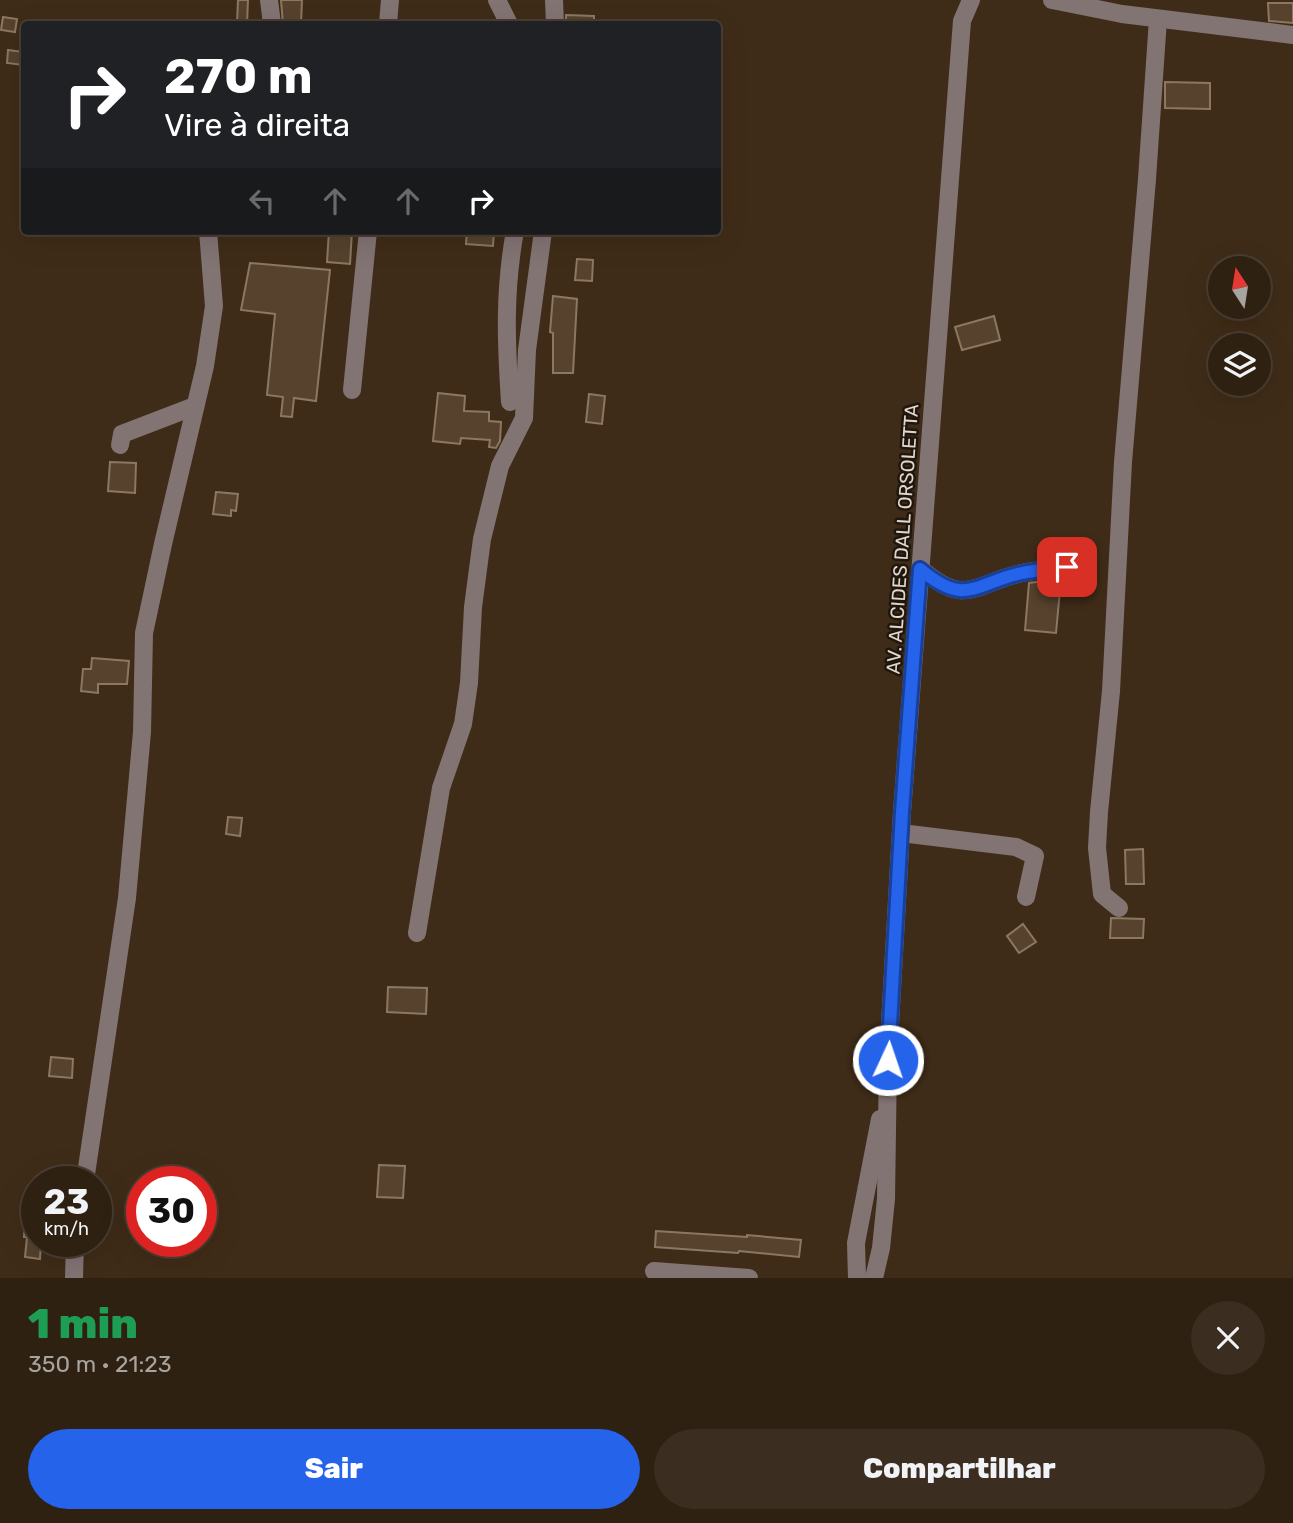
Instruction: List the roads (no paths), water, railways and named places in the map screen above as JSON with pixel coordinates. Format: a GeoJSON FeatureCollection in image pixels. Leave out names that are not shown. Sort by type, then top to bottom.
{"type":"FeatureCollection","features":[{"type":"Feature","properties":{"kind":"street"},"geometry":{"type":"LineString","coordinates":[[269,0],[272,21]]}},
{"type":"Feature","properties":{"kind":"street"},"geometry":{"type":"LineString","coordinates":[[388,21],[390,0]]}},
{"type":"Feature","properties":{"kind":"street"},"geometry":{"type":"LineString","coordinates":[[497,0],[508,21]]}},
{"type":"Feature","properties":{"kind":"street"},"geometry":{"type":"LineString","coordinates":[[554,0],[555,21]]}},
{"type":"Feature","properties":{"kind":"street"},"geometry":{"type":"LineString","coordinates":[[956,0],[962,21]]}},
{"type":"Feature","properties":{"kind":"street"},"geometry":{"type":"LineString","coordinates":[[962,21],[971,0]]}},
{"type":"Feature","properties":{"kind":"street"},"geometry":{"type":"LineString","coordinates":[[1108,0],[1122,14]]}},
{"type":"Feature","properties":{"kind":"street"},"geometry":{"type":"LineString","coordinates":[[1065,1],[1122,14],[1293,35]]}},
{"type":"Feature","properties":{"kind":"street"},"geometry":{"type":"LineString","coordinates":[[1119,908],[1102,894],[1097,848],[1111,691],[1123,461],[1158,19]]}},
{"type":"Feature","properties":{"kind":"street","name":"AV. ALCIDES DALL ORSOLETTA"},"geometry":{"type":"LineString","coordinates":[[888,1060],[901,833],[962,21]]}},
{"type":"Feature","properties":{"kind":"street"},"geometry":{"type":"LineString","coordinates":[[87,1166],[127,898],[142,732],[144,633],[205,366],[214,306],[208,235]]}},
{"type":"Feature","properties":{"kind":"street"},"geometry":{"type":"LineString","coordinates":[[352,390],[368,235]]}},
{"type":"Feature","properties":{"kind":"street"},"geometry":{"type":"LineString","coordinates":[[510,402],[505,324],[508,271],[514,235]]}},
{"type":"Feature","properties":{"kind":"street"},"geometry":{"type":"LineString","coordinates":[[417,933],[441,788],[463,724],[482,539],[500,466],[524,418],[527,350],[542,235]]}},
{"type":"Feature","properties":{"kind":"street"},"geometry":{"type":"LineString","coordinates":[[120,444],[122,434],[195,406]]}},
{"type":"Feature","properties":{"kind":"street"},"geometry":{"type":"LineString","coordinates":[[920,569],[939,585],[967,591],[1022,573],[1067,567]]}},
{"type":"Feature","properties":{"kind":"street"},"geometry":{"type":"LineString","coordinates":[[901,833],[1016,847],[1035,856],[1026,897]]}},
{"type":"Feature","properties":{"kind":"street"},"geometry":{"type":"LineString","coordinates":[[857,1278],[856,1243],[874,1153],[888,1060]]}},
{"type":"Feature","properties":{"kind":"street"},"geometry":{"type":"LineString","coordinates":[[874,1278],[881,1248],[886,1199],[888,1060]]}},
{"type":"Feature","properties":{"kind":"street"},"geometry":{"type":"LineString","coordinates":[[74,1278],[75,1257]]}},
{"type":"Feature","properties":{"kind":"street"},"geometry":{"type":"LineString","coordinates":[[654,1271],[749,1278]]}}]}
